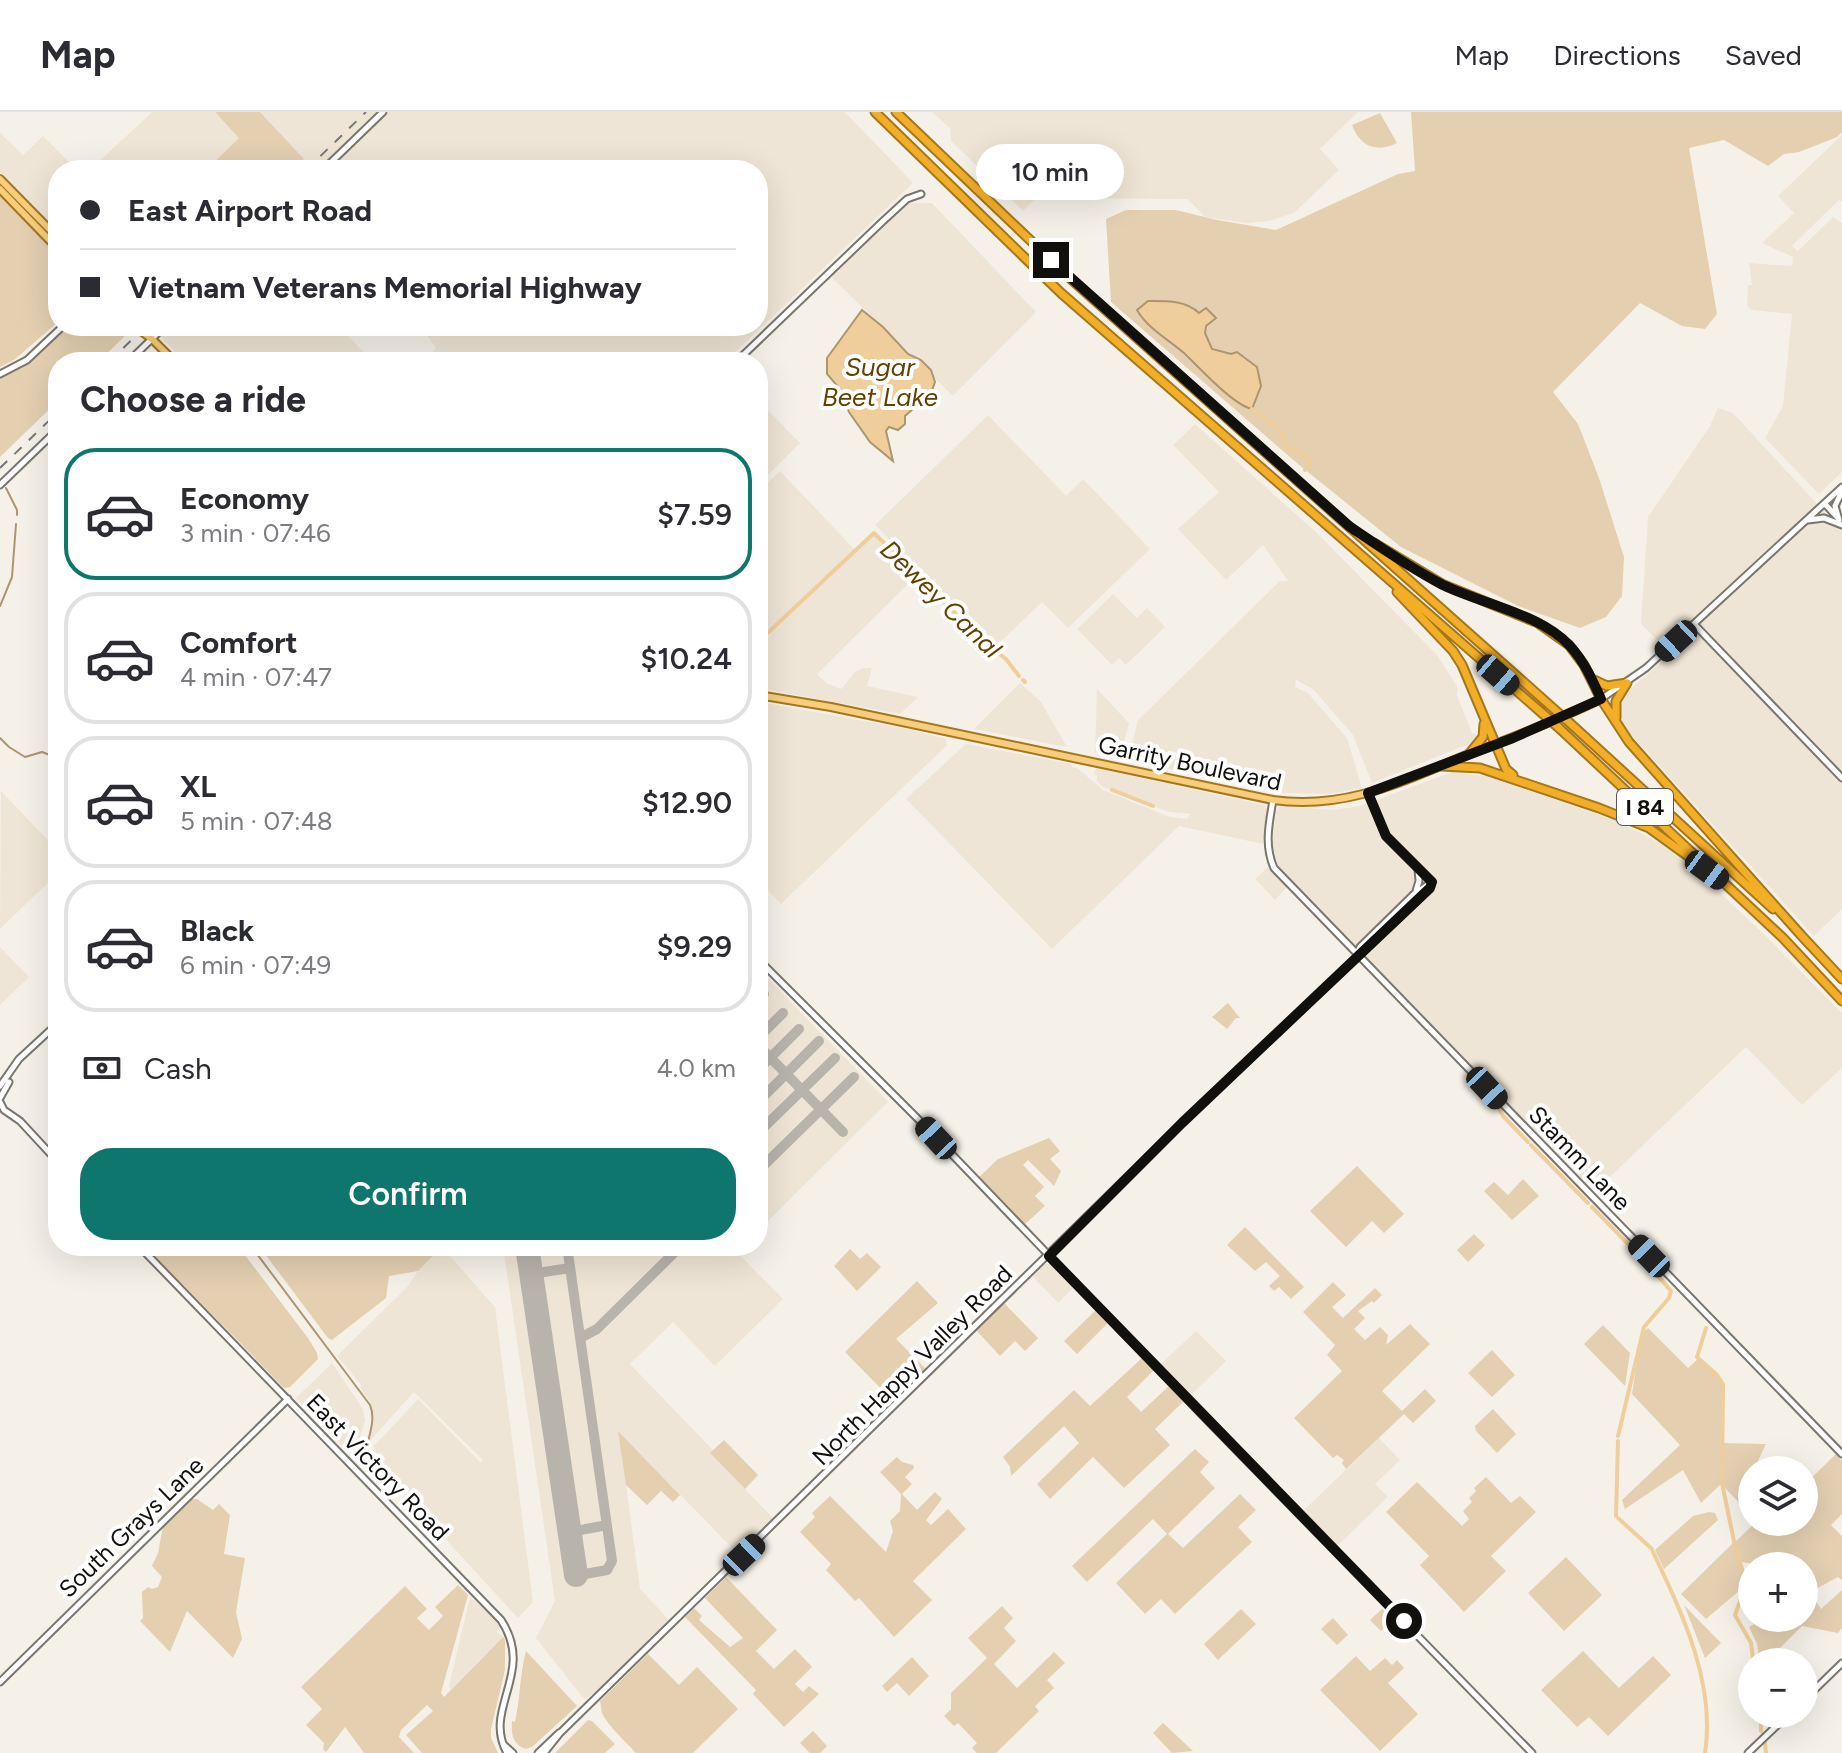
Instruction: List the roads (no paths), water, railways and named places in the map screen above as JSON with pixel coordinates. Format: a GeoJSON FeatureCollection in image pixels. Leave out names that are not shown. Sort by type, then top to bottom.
{"type":"FeatureCollection","features":[{"type":"Feature","properties":{"kind":"highway","name":"I 84"},"geometry":{"type":"LineString","coordinates":[[875,112],[1061,293],[1558,727],[1783,938],[1842,1001]]}},
{"type":"Feature","properties":{"kind":"highway","name":"I 84"},"geometry":{"type":"LineString","coordinates":[[896,112],[1073,281],[1571,724],[1801,935],[1842,979]]}},
{"type":"Feature","properties":{"kind":"highway"},"geometry":{"type":"LineString","coordinates":[[1349,526],[1392,556],[1442,584],[1552,631],[1569,645],[1590,675],[1619,728],[1801,935]]}},
{"type":"Feature","properties":{"kind":"highway"},"geometry":{"type":"LineString","coordinates":[[1367,560],[1453,651],[1472,683],[1506,769],[1518,779]]}},
{"type":"Feature","properties":{"kind":"highway"},"geometry":{"type":"LineString","coordinates":[[1590,675],[1603,685],[1627,683]]}},
{"type":"Feature","properties":{"kind":"highway"},"geometry":{"type":"LineString","coordinates":[[1619,728],[1615,705],[1627,683]]}},
{"type":"Feature","properties":{"kind":"highway"},"geometry":{"type":"LineString","coordinates":[[1469,754],[1483,737],[1483,714]]}},
{"type":"Feature","properties":{"kind":"highway"},"geometry":{"type":"LineString","coordinates":[[1441,766],[1480,768],[1518,779],[1649,828],[1731,888]]}},
{"type":"Feature","properties":{"kind":"main road"},"geometry":{"type":"LineString","coordinates":[[0,179],[48,228]]}},
{"type":"Feature","properties":{"kind":"main road"},"geometry":{"type":"LineString","coordinates":[[0,189],[48,239]]}},
{"type":"Feature","properties":{"kind":"main road"},"geometry":{"type":"LineString","coordinates":[[148,336],[165,352]]}},
{"type":"Feature","properties":{"kind":"main road","name":"Garrity Boulevard"},"geometry":{"type":"LineString","coordinates":[[768,697],[831,707],[1273,800],[1322,803],[1349,799],[1441,766],[1566,717],[1601,699]]}},
{"type":"Feature","properties":{"kind":"street"},"geometry":{"type":"LineString","coordinates":[[333,160],[383,112]]}},
{"type":"Feature","properties":{"kind":"street"},"geometry":{"type":"LineString","coordinates":[[768,331],[907,199],[921,194]]}},
{"type":"Feature","properties":{"kind":"street"},"geometry":{"type":"LineString","coordinates":[[0,374],[27,360],[52,336]]}},
{"type":"Feature","properties":{"kind":"street"},"geometry":{"type":"LineString","coordinates":[[138,352],[155,336]]}},
{"type":"Feature","properties":{"kind":"street"},"geometry":{"type":"LineString","coordinates":[[746,352],[763,336]]}},
{"type":"Feature","properties":{"kind":"street"},"geometry":{"type":"LineString","coordinates":[[0,485],[48,439]]}},
{"type":"Feature","properties":{"kind":"street"},"geometry":{"type":"LineString","coordinates":[[1601,699],[1627,683],[1842,489]]}},
{"type":"Feature","properties":{"kind":"street"},"geometry":{"type":"LineString","coordinates":[[1841,523],[1835,506],[1842,489]]}},
{"type":"Feature","properties":{"kind":"street"},"geometry":{"type":"LineString","coordinates":[[1825,504],[1841,523]]}},
{"type":"Feature","properties":{"kind":"street"},"geometry":{"type":"LineString","coordinates":[[1807,520],[1824,518],[1841,523]]}},
{"type":"Feature","properties":{"kind":"street"},"geometry":{"type":"LineString","coordinates":[[1694,624],[1842,778]]}},
{"type":"Feature","properties":{"kind":"street"},"geometry":{"type":"LineString","coordinates":[[1368,793],[1386,836],[1432,882]]}},
{"type":"Feature","properties":{"kind":"street","name":"Stamm Lane"},"geometry":{"type":"LineString","coordinates":[[1273,800],[1267,841],[1274,868],[1842,1454]]}},
{"type":"Feature","properties":{"kind":"street"},"geometry":{"type":"LineString","coordinates":[[1414,894],[1419,881],[1418,868]]}},
{"type":"Feature","properties":{"kind":"street","name":"North Happy Valley Road"},"geometry":{"type":"LineString","coordinates":[[1357,955],[1360,947],[1414,894],[1432,882]]}},
{"type":"Feature","properties":{"kind":"street","name":"North Happy Valley Road"},"geometry":{"type":"LineString","coordinates":[[541,1753],[1357,955],[1364,952],[1432,882]]}},
{"type":"Feature","properties":{"kind":"street"},"geometry":{"type":"LineString","coordinates":[[768,969],[919,1120],[1532,1753]]}},
{"type":"Feature","properties":{"kind":"street"},"geometry":{"type":"LineString","coordinates":[[0,1086],[16,1063],[48,1033]]}},
{"type":"Feature","properties":{"kind":"street"},"geometry":{"type":"LineString","coordinates":[[30,1051],[15,1069],[0,1100],[4,1110],[17,1118],[48,1152]]}},
{"type":"Feature","properties":{"kind":"street"},"geometry":{"type":"LineString","coordinates":[[0,1113],[26,1129]]}},
{"type":"Feature","properties":{"kind":"street","name":"East Victory Road"},"geometry":{"type":"LineString","coordinates":[[149,1256],[506,1627],[515,1660],[500,1724],[507,1753]]}},
{"type":"Feature","properties":{"kind":"street","name":"South Grays Lane"},"geometry":{"type":"LineString","coordinates":[[0,1682],[288,1399]]}},
{"type":"Feature","properties":{"kind":"street"},"geometry":{"type":"LineString","coordinates":[[1818,1686],[1842,1663]]}},
{"type":"Feature","properties":{"kind":"street"},"geometry":{"type":"LineString","coordinates":[[1748,1753],[1774,1728]]}},
{"type":"Feature","properties":{"kind":"street"},"geometry":{"type":"LineString","coordinates":[[503,1744],[513,1753]]}},
{"type":"Feature","properties":{"kind":"water"},"geometry":{"type":"Polygon","coordinates":[[[1148,301],[1182,303],[1199,313],[1206,308],[1216,318],[1206,326],[1205,333],[1212,349],[1231,354],[1237,352],[1257,367],[1261,386],[1252,409],[1226,393],[1147,323],[1137,310],[1148,301]]]}},
{"type":"Feature","properties":{"kind":"water","name":"Sugar Beet Lake"},"geometry":{"type":"Polygon","coordinates":[[[862,310],[908,354],[921,360],[931,370],[935,382],[931,393],[905,416],[905,424],[898,430],[889,427],[886,431],[893,461],[870,442],[849,412],[840,389],[827,374],[827,358],[862,310]]]}},
{"type":"Feature","properties":{"kind":"waterway"},"geometry":{"type":"LineString","coordinates":[[1252,409],[1277,429],[1286,447],[1306,456],[1310,464],[1305,470]]}},
{"type":"Feature","properties":{"kind":"waterway"},"geometry":{"type":"LineString","coordinates":[[6,488],[17,515]]}},
{"type":"Feature","properties":{"kind":"waterway"},"geometry":{"type":"LineString","coordinates":[[0,606],[12,577],[16,524]]}},
{"type":"Feature","properties":{"kind":"waterway","name":"Dewey Canal"},"geometry":{"type":"LineString","coordinates":[[768,633],[874,533],[986,644],[1006,659],[1019,676]]}},
{"type":"Feature","properties":{"kind":"waterway"},"geometry":{"type":"LineString","coordinates":[[0,738],[25,757],[42,752],[48,754]]}},
{"type":"Feature","properties":{"kind":"waterway","name":"Dewey Canal"},"geometry":{"type":"LineString","coordinates":[[1112,790],[1153,806]]}},
{"type":"Feature","properties":{"kind":"waterway","name":"Dewey Canal"},"geometry":{"type":"LineString","coordinates":[[1498,1107],[1528,1142]]}},
{"type":"Feature","properties":{"kind":"waterway","name":"Dewey Canal"},"geometry":{"type":"LineString","coordinates":[[1531,1145],[1588,1203]]}},
{"type":"Feature","properties":{"kind":"waterway","name":"Dewey Canal"},"geometry":{"type":"LineString","coordinates":[[1592,1207],[1639,1255]]}},
{"type":"Feature","properties":{"kind":"waterway"},"geometry":{"type":"LineString","coordinates":[[258,1256],[370,1405],[372,1419],[366,1464]]}},
{"type":"Feature","properties":{"kind":"waterway","name":"Dewey Canal"},"geometry":{"type":"LineString","coordinates":[[1618,1436],[1644,1327],[1669,1298],[1671,1291],[1646,1262]]}},
{"type":"Feature","properties":{"kind":"waterway"},"geometry":{"type":"LineString","coordinates":[[1706,1328],[1697,1357],[1723,1384],[1722,1483],[1738,1556]]}},
{"type":"Feature","properties":{"kind":"waterway","name":"Dewey Canal"},"geometry":{"type":"LineString","coordinates":[[1616,1516],[1618,1441]]}},
{"type":"Feature","properties":{"kind":"waterway","name":"Dewey Canal"},"geometry":{"type":"LineString","coordinates":[[1618,1518],[1652,1549]]}},
{"type":"Feature","properties":{"kind":"waterway","name":"Dewey Canal"},"geometry":{"type":"LineString","coordinates":[[1653,1552],[1685,1624],[1701,1675],[1706,1701],[1705,1753]]}},
{"type":"Feature","properties":{"kind":"waterway"},"geometry":{"type":"LineString","coordinates":[[1738,1607],[1735,1615],[1738,1620]]}},
{"type":"Feature","properties":{"kind":"waterway"},"geometry":{"type":"LineString","coordinates":[[1745,1632],[1752,1648]]}},
{"type":"Feature","properties":{"kind":"waterway"},"geometry":{"type":"LineString","coordinates":[[1765,1743],[1766,1753]]}},
{"type":"Feature","properties":{"kind":"railway"},"geometry":{"type":"LineString","coordinates":[[316,160],[366,112]]}},
{"type":"Feature","properties":{"kind":"railway"},"geometry":{"type":"LineString","coordinates":[[119,352],[136,336]]}},
{"type":"Feature","properties":{"kind":"railway"},"geometry":{"type":"LineString","coordinates":[[0,468],[48,422]]}}]}
